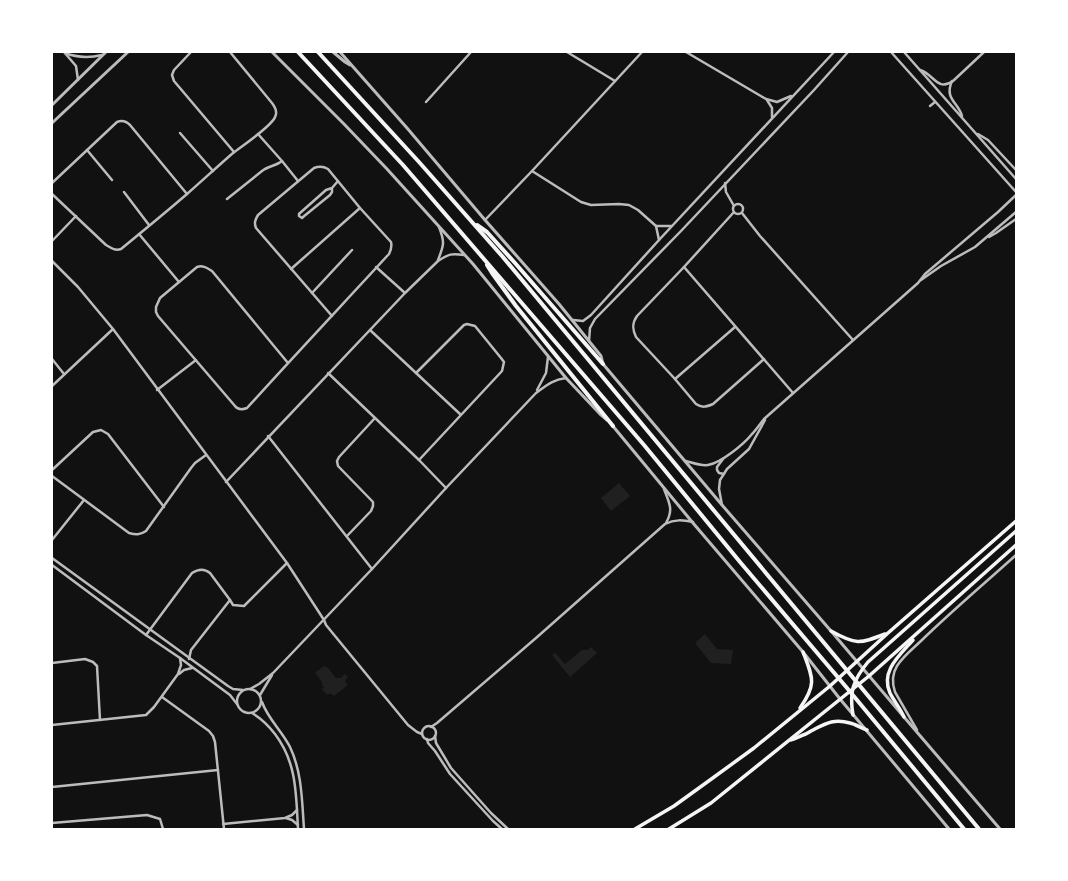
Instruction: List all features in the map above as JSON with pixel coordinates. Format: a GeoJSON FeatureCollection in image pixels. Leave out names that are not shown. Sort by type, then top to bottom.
{"type":"FeatureCollection","features":[{"type":"Feature","properties":{"kind":"highway"},"geometry":{"type":"LineString","coordinates":[[298,52],[392,152],[483,257],[644,445],[964,829]]}},
{"type":"Feature","properties":{"kind":"highway"},"geometry":{"type":"LineString","coordinates":[[318,52],[419,162],[502,256],[979,829]]}},
{"type":"Feature","properties":{"kind":"highway"},"geometry":{"type":"LineString","coordinates":[[470,220],[487,232],[603,364]]}},
{"type":"Feature","properties":{"kind":"highway"},"geometry":{"type":"LineString","coordinates":[[483,257],[492,273],[516,306],[613,426]]}},
{"type":"Feature","properties":{"kind":"main road"},"geometry":{"type":"LineString","coordinates":[[635,829],[674,806],[754,748],[830,686],[888,632],[1016,521]]}},
{"type":"Feature","properties":{"kind":"main road"},"geometry":{"type":"LineString","coordinates":[[853,715],[851,700],[852,689],[862,668],[1016,531]]}},
{"type":"Feature","properties":{"kind":"main road"},"geometry":{"type":"LineString","coordinates":[[670,829],[711,803],[869,676],[1016,545]]}},
{"type":"Feature","properties":{"kind":"main road"},"geometry":{"type":"LineString","coordinates":[[831,631],[847,640],[857,642],[866,641],[888,632]]}},
{"type":"Feature","properties":{"kind":"main road"},"geometry":{"type":"LineString","coordinates":[[904,717],[888,689],[889,672],[894,661],[920,631]]}},
{"type":"Feature","properties":{"kind":"main road"},"geometry":{"type":"LineString","coordinates":[[796,713],[808,697],[812,680],[803,652]]}},
{"type":"Feature","properties":{"kind":"main road"},"geometry":{"type":"LineString","coordinates":[[786,742],[811,732],[826,723],[834,721],[850,723],[867,730]]}},
{"type":"Feature","properties":{"kind":"street"},"geometry":{"type":"LineString","coordinates":[[52,105],[106,52]]}},
{"type":"Feature","properties":{"kind":"street"},"geometry":{"type":"LineString","coordinates":[[52,123],[128,52]]}},
{"type":"Feature","properties":{"kind":"street"},"geometry":{"type":"LineString","coordinates":[[191,52],[174,70],[172,75],[174,82],[234,152]]}},
{"type":"Feature","properties":{"kind":"street"},"geometry":{"type":"LineString","coordinates":[[52,194],[106,245],[117,250],[121,249],[187,194],[234,152],[258,134],[276,117],[275,107],[230,52]]}},
{"type":"Feature","properties":{"kind":"street"},"geometry":{"type":"LineString","coordinates":[[272,52],[372,152],[464,255],[566,378],[613,426],[803,652],[853,715],[949,829]]}},
{"type":"Feature","properties":{"kind":"street"},"geometry":{"type":"LineString","coordinates":[[333,52],[345,62],[352,65]]}},
{"type":"Feature","properties":{"kind":"street"},"geometry":{"type":"LineString","coordinates":[[340,52],[485,220],[560,304],[601,356],[603,364],[1000,829]]}},
{"type":"Feature","properties":{"kind":"street"},"geometry":{"type":"LineString","coordinates":[[426,102],[471,52]]}},
{"type":"Feature","properties":{"kind":"street"},"geometry":{"type":"LineString","coordinates":[[567,52],[616,81]]}},
{"type":"Feature","properties":{"kind":"street"},"geometry":{"type":"LineString","coordinates":[[485,220],[532,172],[642,52]]}},
{"type":"Feature","properties":{"kind":"street"},"geometry":{"type":"LineString","coordinates":[[686,52],[766,99],[777,102],[794,95]]}},
{"type":"Feature","properties":{"kind":"street"},"geometry":{"type":"LineString","coordinates":[[573,320],[583,321],[591,315],[834,52]]}},
{"type":"Feature","properties":{"kind":"street"},"geometry":{"type":"LineString","coordinates":[[589,341],[590,328],[595,319],[681,231],[848,52]]}},
{"type":"Feature","properties":{"kind":"street"},"geometry":{"type":"LineString","coordinates":[[891,52],[1016,192]]}},
{"type":"Feature","properties":{"kind":"street"},"geometry":{"type":"LineString","coordinates":[[904,52],[1016,179]]}},
{"type":"Feature","properties":{"kind":"street"},"geometry":{"type":"LineString","coordinates":[[920,70],[926,72],[936,82],[946,84],[952,81],[984,52]]}},
{"type":"Feature","properties":{"kind":"street"},"geometry":{"type":"LineString","coordinates":[[65,53],[80,57],[103,55]]}},
{"type":"Feature","properties":{"kind":"street"},"geometry":{"type":"LineString","coordinates":[[65,53],[76,66],[78,80]]}},
{"type":"Feature","properties":{"kind":"street"},"geometry":{"type":"LineString","coordinates":[[952,81],[950,94],[952,100],[960,111],[962,118]]}},
{"type":"Feature","properties":{"kind":"street"},"geometry":{"type":"LineString","coordinates":[[766,99],[772,108],[772,118]]}},
{"type":"Feature","properties":{"kind":"street"},"geometry":{"type":"LineString","coordinates":[[930,106],[935,102]]}},
{"type":"Feature","properties":{"kind":"street"},"geometry":{"type":"LineString","coordinates":[[52,183],[117,122],[120,121],[127,122],[187,194]]}},
{"type":"Feature","properties":{"kind":"street"},"geometry":{"type":"LineString","coordinates":[[180,133],[213,171]]}},
{"type":"Feature","properties":{"kind":"street"},"geometry":{"type":"LineString","coordinates":[[975,133],[988,140],[1016,170]]}},
{"type":"Feature","properties":{"kind":"street"},"geometry":{"type":"LineString","coordinates":[[258,134],[298,181]]}},
{"type":"Feature","properties":{"kind":"street"},"geometry":{"type":"LineString","coordinates":[[87,150],[112,180]]}},
{"type":"Feature","properties":{"kind":"street"},"geometry":{"type":"LineString","coordinates":[[227,199],[267,167],[278,164],[282,161]]}},
{"type":"Feature","properties":{"kind":"street"},"geometry":{"type":"LineString","coordinates":[[288,363],[212,271],[204,266],[197,267],[160,298],[157,303],[156,312],[158,316],[237,408],[244,410],[247,408],[288,363],[332,316],[389,254],[391,242],[360,208],[328,169],[320,166],[314,168],[298,181],[258,215],[254,221],[256,228],[332,316]]}},
{"type":"Feature","properties":{"kind":"street"},"geometry":{"type":"LineString","coordinates":[[532,172],[580,202],[590,205],[619,204],[638,210],[656,226],[659,240]]}},
{"type":"Feature","properties":{"kind":"street"},"geometry":{"type":"LineString","coordinates":[[332,188],[326,190],[300,212],[299,216],[302,218],[330,195],[332,188],[338,181]]}},
{"type":"Feature","properties":{"kind":"street"},"geometry":{"type":"LineString","coordinates":[[725,183],[726,192],[734,206],[734,212],[637,316],[634,320],[634,332],[636,337],[696,404],[703,407],[713,404],[764,359]]}},
{"type":"Feature","properties":{"kind":"street"},"geometry":{"type":"LineString","coordinates":[[124,192],[150,225]]}},
{"type":"Feature","properties":{"kind":"street"},"geometry":{"type":"LineString","coordinates":[[918,283],[925,274],[1016,196]]}},
{"type":"Feature","properties":{"kind":"street"},"geometry":{"type":"LineString","coordinates":[[314,201],[317,205]]}},
{"type":"Feature","properties":{"kind":"street"},"geometry":{"type":"LineString","coordinates":[[734,206],[737,204],[742,206],[742,213],[760,236],[853,340]]}},
{"type":"Feature","properties":{"kind":"street"},"geometry":{"type":"LineString","coordinates":[[291,269],[360,208]]}},
{"type":"Feature","properties":{"kind":"street"},"geometry":{"type":"LineString","coordinates":[[734,212],[737,214],[742,213]]}},
{"type":"Feature","properties":{"kind":"street"},"geometry":{"type":"LineString","coordinates":[[686,461],[695,464],[707,465],[724,457],[747,440],[764,419],[918,283],[946,263],[970,250],[1016,212]]}},
{"type":"Feature","properties":{"kind":"street"},"geometry":{"type":"LineString","coordinates":[[52,241],[76,216]]}},
{"type":"Feature","properties":{"kind":"street"},"geometry":{"type":"LineString","coordinates":[[985,239],[1016,219]]}},
{"type":"Feature","properties":{"kind":"street"},"geometry":{"type":"LineString","coordinates":[[438,226],[444,242],[438,260]]}},
{"type":"Feature","properties":{"kind":"street"},"geometry":{"type":"LineString","coordinates":[[656,226],[672,226]]}},
{"type":"Feature","properties":{"kind":"street"},"geometry":{"type":"LineString","coordinates":[[139,234],[179,282]]}},
{"type":"Feature","properties":{"kind":"street"},"geometry":{"type":"LineString","coordinates":[[312,293],[352,250]]}},
{"type":"Feature","properties":{"kind":"street"},"geometry":{"type":"LineString","coordinates":[[226,482],[268,436],[438,260],[450,254],[464,255]]}},
{"type":"Feature","properties":{"kind":"street"},"geometry":{"type":"LineString","coordinates":[[52,261],[78,287],[112,329],[287,563],[326,625],[408,724],[427,739],[428,743],[436,751],[450,774],[502,829]]}},
{"type":"Feature","properties":{"kind":"street"},"geometry":{"type":"LineString","coordinates":[[684,267],[793,393]]}},
{"type":"Feature","properties":{"kind":"street"},"geometry":{"type":"LineString","coordinates":[[376,268],[405,293]]}},
{"type":"Feature","properties":{"kind":"street"},"geometry":{"type":"LineString","coordinates":[[416,373],[464,325],[467,324],[475,326],[504,362],[502,371],[460,414],[419,460]]}},
{"type":"Feature","properties":{"kind":"street"},"geometry":{"type":"LineString","coordinates":[[675,379],[735,327]]}},
{"type":"Feature","properties":{"kind":"street"},"geometry":{"type":"LineString","coordinates":[[52,386],[112,329]]}},
{"type":"Feature","properties":{"kind":"street"},"geometry":{"type":"LineString","coordinates":[[370,330],[460,414]]}},
{"type":"Feature","properties":{"kind":"street"},"geometry":{"type":"LineString","coordinates":[[536,393],[546,373],[548,357]]}},
{"type":"Feature","properties":{"kind":"street"},"geometry":{"type":"LineString","coordinates":[[52,359],[64,374]]}},
{"type":"Feature","properties":{"kind":"street"},"geometry":{"type":"LineString","coordinates":[[157,390],[196,360]]}},
{"type":"Feature","properties":{"kind":"street"},"geometry":{"type":"LineString","coordinates":[[328,374],[419,460],[446,488]]}},
{"type":"Feature","properties":{"kind":"street"},"geometry":{"type":"LineString","coordinates":[[52,558],[228,686],[233,689],[250,689],[273,673],[372,570],[446,488],[536,393],[555,380],[566,378]]}},
{"type":"Feature","properties":{"kind":"street"},"geometry":{"type":"LineString","coordinates":[[722,504],[719,482],[727,470],[749,449],[769,415]]}},
{"type":"Feature","properties":{"kind":"street"},"geometry":{"type":"LineString","coordinates":[[347,536],[371,511],[373,502],[338,466],[337,461],[375,418]]}},
{"type":"Feature","properties":{"kind":"street"},"geometry":{"type":"LineString","coordinates":[[52,470],[93,432],[102,430],[108,434],[164,507]]}},
{"type":"Feature","properties":{"kind":"street"},"geometry":{"type":"LineString","coordinates":[[268,436],[372,570]]}},
{"type":"Feature","properties":{"kind":"street"},"geometry":{"type":"LineString","coordinates":[[52,476],[129,533],[138,535],[146,531],[191,468],[206,455]]}},
{"type":"Feature","properties":{"kind":"street"},"geometry":{"type":"LineString","coordinates":[[724,457],[717,467],[717,470],[724,474]]}},
{"type":"Feature","properties":{"kind":"street"},"geometry":{"type":"LineString","coordinates":[[663,486],[670,506],[670,513],[665,524]]}},
{"type":"Feature","properties":{"kind":"street"},"geometry":{"type":"LineString","coordinates":[[52,540],[84,500]]}},
{"type":"Feature","properties":{"kind":"street"},"geometry":{"type":"LineString","coordinates":[[422,734],[424,728],[431,727],[437,723],[540,635],[665,524],[671,521],[679,520],[693,522]]}},
{"type":"Feature","properties":{"kind":"street"},"geometry":{"type":"LineString","coordinates":[[920,736],[893,687],[893,676],[897,667],[905,656],[933,629],[1016,555]]}},
{"type":"Feature","properties":{"kind":"street"},"geometry":{"type":"LineString","coordinates":[[146,635],[195,571],[203,569],[210,573],[233,605],[244,606],[287,563]]}},
{"type":"Feature","properties":{"kind":"street"},"geometry":{"type":"LineString","coordinates":[[52,565],[230,695],[241,711],[246,714],[252,713],[259,709],[262,702]]}},
{"type":"Feature","properties":{"kind":"street"},"geometry":{"type":"LineString","coordinates":[[189,659],[192,648],[230,600]]}},
{"type":"Feature","properties":{"kind":"street"},"geometry":{"type":"LineString","coordinates":[[52,725],[146,715],[162,698],[178,674],[181,665],[180,658]]}},
{"type":"Feature","properties":{"kind":"street"},"geometry":{"type":"LineString","coordinates":[[52,663],[85,659],[93,662],[97,666],[100,720]]}},
{"type":"Feature","properties":{"kind":"street"},"geometry":{"type":"LineString","coordinates":[[178,674],[184,670],[193,668]]}},
{"type":"Feature","properties":{"kind":"street"},"geometry":{"type":"LineString","coordinates":[[260,695],[273,673]]}},
{"type":"Feature","properties":{"kind":"street"},"geometry":{"type":"LineString","coordinates":[[250,689],[257,691],[260,695],[268,716],[287,741],[297,764],[304,829]]}},
{"type":"Feature","properties":{"kind":"street"},"geometry":{"type":"LineString","coordinates":[[237,704],[238,696],[243,690]]}},
{"type":"Feature","properties":{"kind":"street"},"geometry":{"type":"LineString","coordinates":[[162,698],[213,736],[215,742],[224,829]]}},
{"type":"Feature","properties":{"kind":"street"},"geometry":{"type":"LineString","coordinates":[[252,713],[267,724],[281,742],[288,755],[293,774],[298,829]]}},
{"type":"Feature","properties":{"kind":"street"},"geometry":{"type":"LineString","coordinates":[[437,723],[435,731],[436,743],[451,768],[490,813],[508,829]]}},
{"type":"Feature","properties":{"kind":"street"},"geometry":{"type":"LineString","coordinates":[[431,727],[435,731]]}},
{"type":"Feature","properties":{"kind":"street"},"geometry":{"type":"LineString","coordinates":[[427,739],[430,740],[435,736]]}},
{"type":"Feature","properties":{"kind":"street"},"geometry":{"type":"LineString","coordinates":[[52,787],[218,770]]}},
{"type":"Feature","properties":{"kind":"street"},"geometry":{"type":"LineString","coordinates":[[223,824],[285,818],[292,815],[297,810]]}},
{"type":"Feature","properties":{"kind":"street"},"geometry":{"type":"LineString","coordinates":[[52,823],[147,815],[160,819],[163,829]]}},
{"type":"Feature","properties":{"kind":"street"},"geometry":{"type":"LineString","coordinates":[[285,818],[292,820],[298,825]]}},
{"type":"Feature","properties":{"kind":"shaded area"},"geometry":{"type":"Polygon","coordinates":[[[619,483],[630,496],[611,511],[601,498],[619,483]]]}},
{"type":"Feature","properties":{"kind":"shaded area"},"geometry":{"type":"Polygon","coordinates":[[[705,634],[717,649],[733,650],[731,664],[711,663],[695,643],[705,634]]]}},
{"type":"Feature","properties":{"kind":"shaded area"},"geometry":{"type":"Polygon","coordinates":[[[591,647],[597,653],[570,677],[552,655],[555,653],[565,664],[582,650],[588,650],[591,647]]]}},
{"type":"Feature","properties":{"kind":"shaded area"},"geometry":{"type":"Polygon","coordinates":[[[324,666],[327,667],[336,678],[341,678],[345,674],[348,677],[345,682],[348,685],[334,696],[332,694],[327,695],[322,689],[324,687],[322,682],[316,674],[316,672],[324,666]]]}}]}
